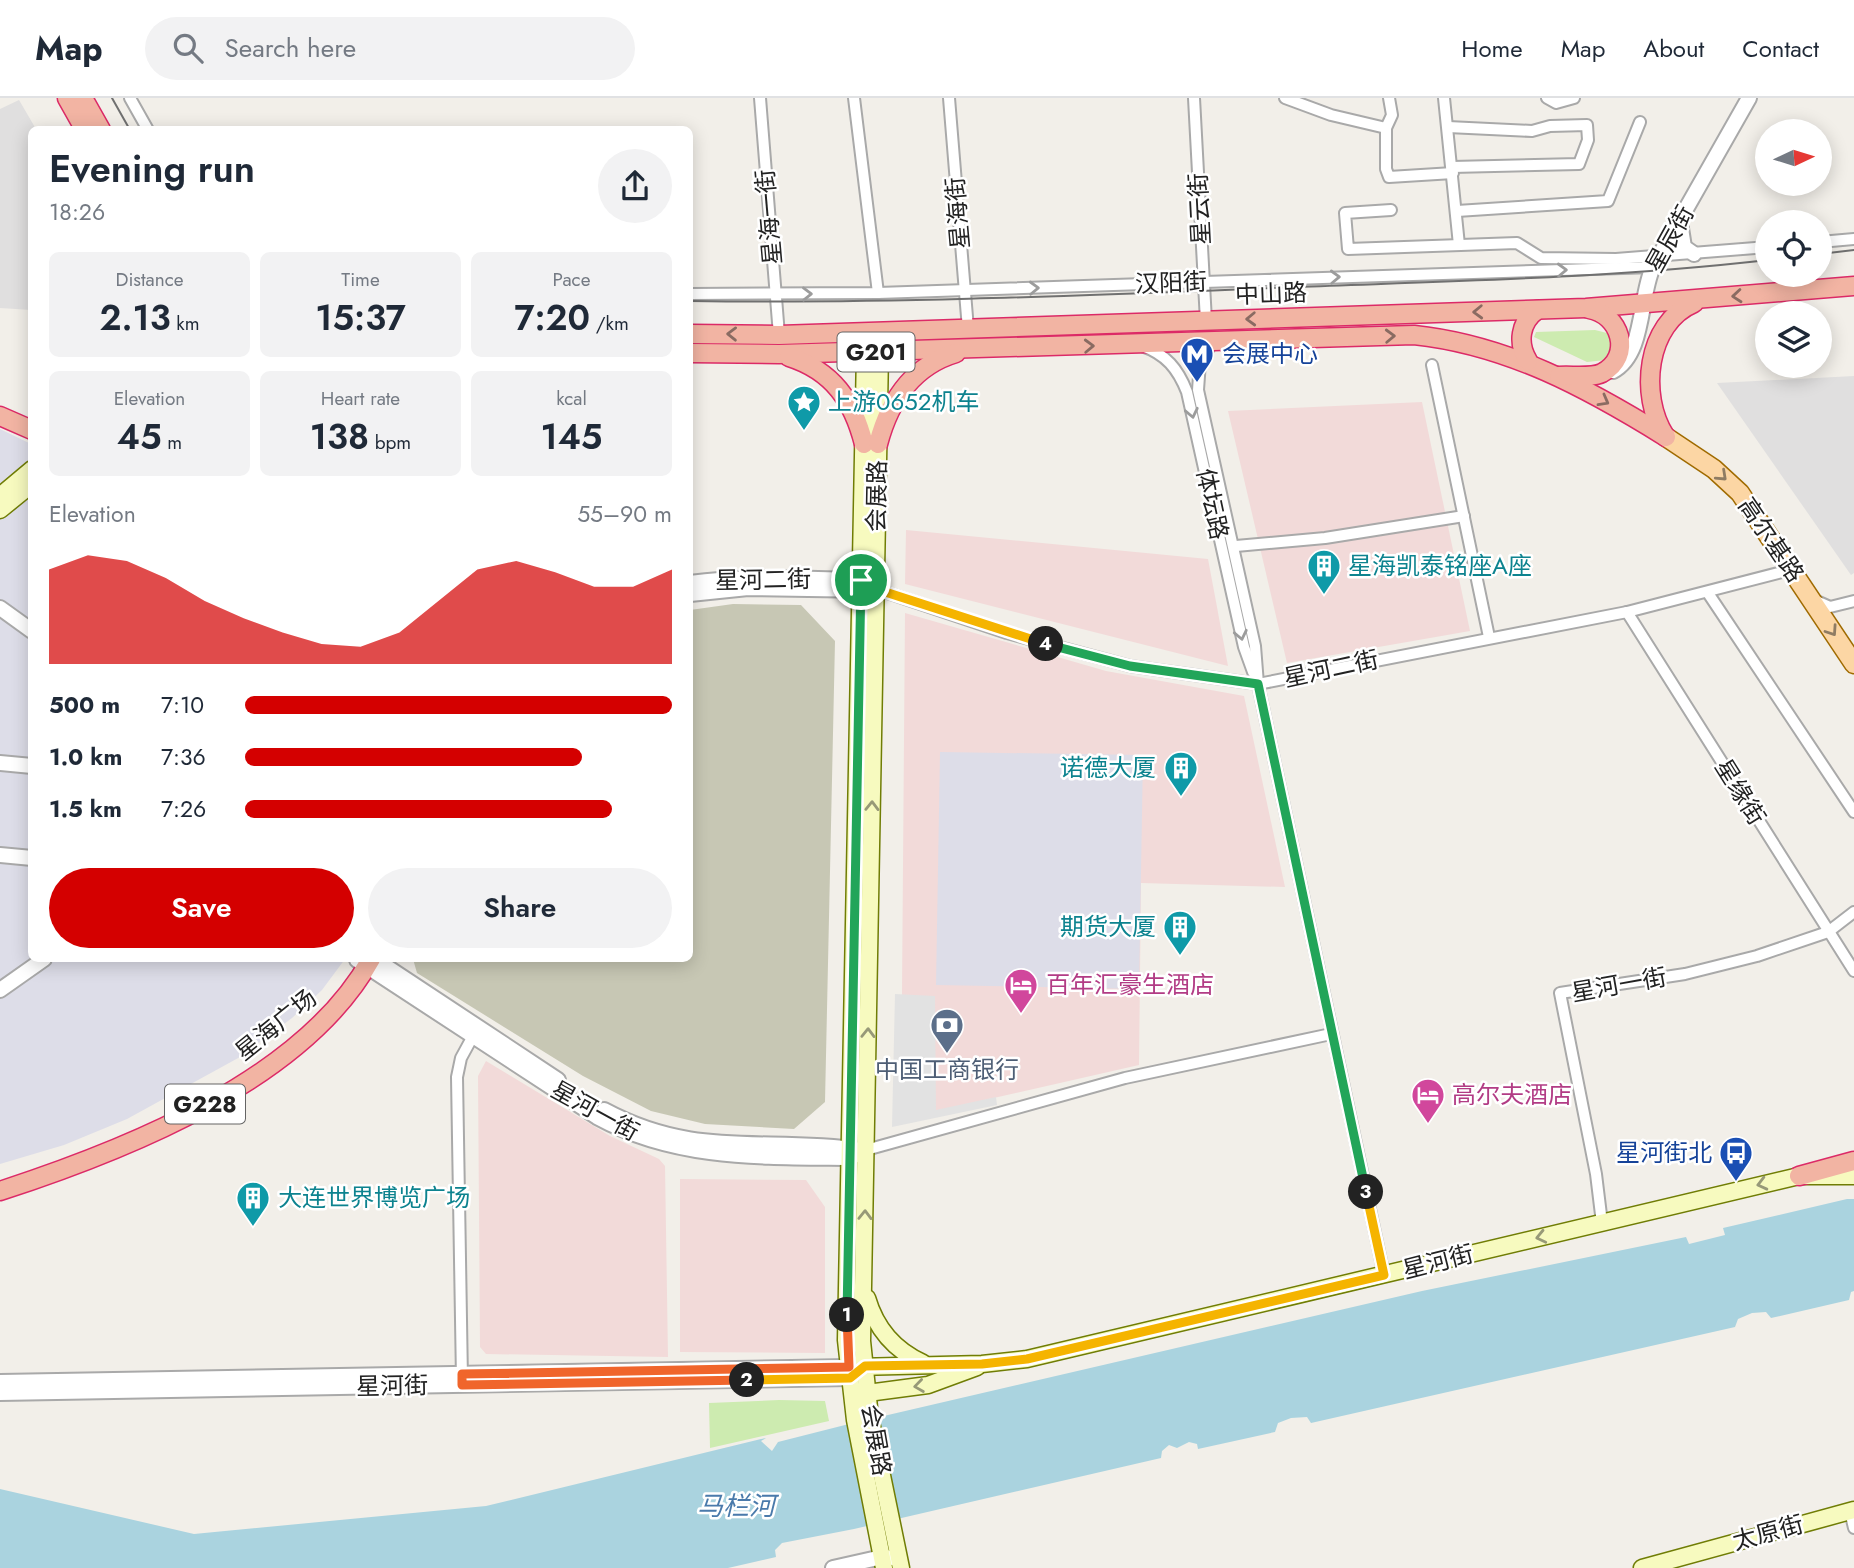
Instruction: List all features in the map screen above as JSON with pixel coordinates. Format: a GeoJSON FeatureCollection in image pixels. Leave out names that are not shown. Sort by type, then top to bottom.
{"type":"FeatureCollection","features":[{"type":"Feature","properties":{"kind":"highway"},"geometry":{"type":"LineString","coordinates":[[67,98],[83,126]]}},
{"type":"Feature","properties":{"kind":"highway"},"geometry":{"type":"LineString","coordinates":[[83,98],[99,126]]}},
{"type":"Feature","properties":{"kind":"highway","name":"中山路"},"geometry":{"type":"LineString","coordinates":[[693,334],[779,335],[1586,308],[1625,305],[1644,296],[1703,299],[1854,286]]}},
{"type":"Feature","properties":{"kind":"highway"},"geometry":{"type":"LineString","coordinates":[[1666,437],[1651,407],[1652,373],[1658,339],[1665,324],[1676,312],[1703,299]]}},
{"type":"Feature","properties":{"kind":"highway"},"geometry":{"type":"LineString","coordinates":[[1559,376],[1600,374],[1616,360],[1621,342],[1615,324],[1602,312],[1586,308]]}},
{"type":"Feature","properties":{"kind":"highway"},"geometry":{"type":"LineString","coordinates":[[1528,362],[1523,353],[1522,333],[1530,316],[1537,310]]}},
{"type":"Feature","properties":{"kind":"highway","name":"中山路"},"geometry":{"type":"LineString","coordinates":[[693,353],[873,352],[1414,335],[1472,344],[1528,362],[1559,376],[1666,437]]}},
{"type":"Feature","properties":{"kind":"highway"},"geometry":{"type":"LineString","coordinates":[[871,444],[892,404],[915,376],[951,354],[972,349]]}},
{"type":"Feature","properties":{"kind":"highway"},"geometry":{"type":"LineString","coordinates":[[779,354],[800,360],[831,379],[853,410],[871,444]]}},
{"type":"Feature","properties":{"kind":"highway"},"geometry":{"type":"LineString","coordinates":[[0,404],[28,416]]}},
{"type":"Feature","properties":{"kind":"highway"},"geometry":{"type":"LineString","coordinates":[[0,416],[28,428]]}},
{"type":"Feature","properties":{"kind":"highway","name":"星海广场"},"geometry":{"type":"LineString","coordinates":[[0,1180],[56,1161],[153,1120],[234,1076],[308,1023],[364,962]]}},
{"type":"Feature","properties":{"kind":"highway","name":"星海广场"},"geometry":{"type":"LineString","coordinates":[[0,1191],[106,1154],[160,1129],[240,1084],[291,1051],[315,1031],[357,984],[365,962]]}},
{"type":"Feature","properties":{"kind":"highway"},"geometry":{"type":"LineString","coordinates":[[1799,1176],[1854,1161]]}},
{"type":"Feature","properties":{"kind":"main road","name":"会展路"},"geometry":{"type":"LineString","coordinates":[[874,332],[855,1152],[846,1340],[860,1394],[884,1525],[900,1564]]}},
{"type":"Feature","properties":{"kind":"main road","name":"高尔基路"},"geometry":{"type":"LineString","coordinates":[[1666,437],[1714,469],[1740,493],[1854,664]]}},
{"type":"Feature","properties":{"kind":"main road"},"geometry":{"type":"LineString","coordinates":[[0,496],[28,472]]}},
{"type":"Feature","properties":{"kind":"main road"},"geometry":{"type":"LineString","coordinates":[[0,510],[28,487]]}},
{"type":"Feature","properties":{"kind":"main road","name":"会展路"},"geometry":{"type":"LineString","coordinates":[[855,1152],[863,1279],[855,1370]]}},
{"type":"Feature","properties":{"kind":"main road","name":"星河街"},"geometry":{"type":"LineString","coordinates":[[855,1370],[982,1364],[1027,1359],[1799,1176],[1854,1176]]}},
{"type":"Feature","properties":{"kind":"main road"},"geometry":{"type":"LineString","coordinates":[[863,1279],[873,1317],[881,1331],[906,1356],[929,1365]]}},
{"type":"Feature","properties":{"kind":"main road","name":"星河街"},"geometry":{"type":"LineString","coordinates":[[860,1394],[928,1385],[982,1364]]}},
{"type":"Feature","properties":{"kind":"main road","name":"太原街"},"geometry":{"type":"LineString","coordinates":[[1642,1568],[1676,1565],[1853,1518]]}},
{"type":"Feature","properties":{"kind":"main road","name":"会展路"},"geometry":{"type":"LineString","coordinates":[[883,1565],[884,1525]]}},
{"type":"Feature","properties":{"kind":"street"},"geometry":{"type":"LineString","coordinates":[[130,98],[146,126]]}},
{"type":"Feature","properties":{"kind":"street","name":"星海一街"},"geometry":{"type":"LineString","coordinates":[[760,98],[779,335]]}},
{"type":"Feature","properties":{"kind":"street"},"geometry":{"type":"LineString","coordinates":[[854,98],[878,293]]}},
{"type":"Feature","properties":{"kind":"street","name":"星海街"},"geometry":{"type":"LineString","coordinates":[[949,98],[968,329]]}},
{"type":"Feature","properties":{"kind":"street","name":"星云街"},"geometry":{"type":"LineString","coordinates":[[1194,98],[1206,321]]}},
{"type":"Feature","properties":{"kind":"street"},"geometry":{"type":"LineString","coordinates":[[1284,98],[1331,116],[1386,128]]}},
{"type":"Feature","properties":{"kind":"street"},"geometry":{"type":"LineString","coordinates":[[1389,98],[1392,114],[1386,128],[1386,169],[1389,177],[1452,170],[1579,164],[1588,140],[1587,125],[1550,126],[1532,131],[1448,127]]}},
{"type":"Feature","properties":{"kind":"street"},"geometry":{"type":"LineString","coordinates":[[1444,98],[1459,245]]}},
{"type":"Feature","properties":{"kind":"street"},"geometry":{"type":"LineString","coordinates":[[1547,98],[1556,103],[1574,98]]}},
{"type":"Feature","properties":{"kind":"street","name":"星辰街"},"geometry":{"type":"LineString","coordinates":[[1600,374],[1620,367],[1627,359],[1656,262],[1749,98]]}},
{"type":"Feature","properties":{"kind":"street"},"geometry":{"type":"LineString","coordinates":[[1457,211],[1608,201],[1640,122]]}},
{"type":"Feature","properties":{"kind":"street"},"geometry":{"type":"LineString","coordinates":[[1391,210],[1345,213],[1348,249],[1517,243],[1541,258],[1656,262],[1694,254],[1755,248]]}},
{"type":"Feature","properties":{"kind":"street"},"geometry":{"type":"LineString","coordinates":[[1680,220],[1681,240],[1684,247],[1694,254]]}},
{"type":"Feature","properties":{"kind":"street"},"geometry":{"type":"LineString","coordinates":[[1832,241],[1854,239]]}},
{"type":"Feature","properties":{"kind":"street","name":"汉阳街"},"geometry":{"type":"LineString","coordinates":[[693,294],[878,293],[1656,262]]}},
{"type":"Feature","properties":{"kind":"street","name":"体坛路"},"geometry":{"type":"LineString","coordinates":[[1213,342],[1200,362],[1198,390],[1255,646],[1258,684],[1384,1275]]}},
{"type":"Feature","properties":{"kind":"street","name":"体坛路"},"geometry":{"type":"LineString","coordinates":[[1138,344],[1164,357],[1174,367],[1187,392],[1244,647],[1258,684]]}},
{"type":"Feature","properties":{"kind":"street"},"geometry":{"type":"LineString","coordinates":[[1432,365],[1489,637]]}},
{"type":"Feature","properties":{"kind":"street"},"geometry":{"type":"LineString","coordinates":[[1236,546],[1325,537],[1464,516]]}},
{"type":"Feature","properties":{"kind":"street","name":"星河二街"},"geometry":{"type":"LineString","coordinates":[[693,583],[747,578],[866,587],[1007,633],[1130,666],[1258,684],[1627,612],[1790,570]]}},
{"type":"Feature","properties":{"kind":"street","name":"星河二街"},"geometry":{"type":"LineString","coordinates":[[693,594],[748,588],[866,587]]}},
{"type":"Feature","properties":{"kind":"street"},"geometry":{"type":"LineString","coordinates":[[1708,593],[1854,812]]}},
{"type":"Feature","properties":{"kind":"street"},"geometry":{"type":"LineString","coordinates":[[1810,598],[1830,607],[1854,601]]}},
{"type":"Feature","properties":{"kind":"street"},"geometry":{"type":"LineString","coordinates":[[0,608],[28,628]]}},
{"type":"Feature","properties":{"kind":"street","name":"星缘街"},"geometry":{"type":"LineString","coordinates":[[1627,612],[1854,971]]}},
{"type":"Feature","properties":{"kind":"street"},"geometry":{"type":"LineString","coordinates":[[0,763],[28,766]]}},
{"type":"Feature","properties":{"kind":"street"},"geometry":{"type":"LineString","coordinates":[[0,855],[28,858]]}},
{"type":"Feature","properties":{"kind":"street","name":"星河一街"},"geometry":{"type":"LineString","coordinates":[[1602,1223],[1596,1174],[1560,993],[1685,974],[1757,956],[1828,932],[1854,912]]}},
{"type":"Feature","properties":{"kind":"street"},"geometry":{"type":"LineString","coordinates":[[0,990],[40,962]]}},
{"type":"Feature","properties":{"kind":"street","name":"星河一街"},"geometry":{"type":"LineString","coordinates":[[366,962],[597,1117],[653,1142],[736,1156],[855,1152],[1125,1079],[1331,1034]]}},
{"type":"Feature","properties":{"kind":"street","name":"星河一街"},"geometry":{"type":"LineString","coordinates":[[367,962],[599,1107],[639,1126],[712,1144],[855,1152]]}},
{"type":"Feature","properties":{"kind":"street"},"geometry":{"type":"LineString","coordinates":[[462,1379],[457,1077],[461,1058],[473,1036]]}},
{"type":"Feature","properties":{"kind":"street","name":"星河街"},"geometry":{"type":"LineString","coordinates":[[0,1393],[855,1370]]}},
{"type":"Feature","properties":{"kind":"street","name":"星河街"},"geometry":{"type":"LineString","coordinates":[[0,1382],[462,1379]]}},
{"type":"Feature","properties":{"kind":"street","name":"会展路"},"geometry":{"type":"LineString","coordinates":[[883,1565],[900,1564]]}},
{"type":"Feature","properties":{"kind":"street"},"geometry":{"type":"LineString","coordinates":[[833,1568],[883,1565]]}},
{"type":"Feature","properties":{"kind":"shaded area"},"geometry":{"type":"Polygon","coordinates":[[[19,100],[34,126],[28,126],[28,310],[0,308],[0,109],[19,100]]]}},
{"type":"Feature","properties":{"kind":"shaded area"},"geometry":{"type":"Polygon","coordinates":[[[1854,376],[1854,573],[1851,575],[1717,383],[1854,376]]]}},
{"type":"Feature","properties":{"kind":"shaded area"},"geometry":{"type":"Polygon","coordinates":[[[1422,402],[1470,631],[1287,663],[1228,411],[1422,402]]]}},
{"type":"Feature","properties":{"kind":"shaded area"},"geometry":{"type":"Polygon","coordinates":[[[0,429],[28,443],[28,962],[343,962],[322,990],[292,1018],[240,1057],[127,1119],[64,1145],[0,1164],[0,429]]]}},
{"type":"Feature","properties":{"kind":"shaded area"},"geometry":{"type":"Polygon","coordinates":[[[906,530],[1208,559],[1228,666],[905,584],[906,530]]]}},
{"type":"Feature","properties":{"kind":"shaded area"},"geometry":{"type":"Polygon","coordinates":[[[733,604],[801,605],[835,641],[825,1102],[794,1129],[705,1124],[651,1111],[583,1076],[417,973],[414,962],[693,962],[693,610],[733,604]]]}},
{"type":"Feature","properties":{"kind":"shaded area"},"geometry":{"type":"Polygon","coordinates":[[[905,613],[1106,671],[1244,696],[1285,887],[1141,883],[1139,1065],[901,1119],[905,613]]]}},
{"type":"Feature","properties":{"kind":"shaded area"},"geometry":{"type":"Polygon","coordinates":[[[940,752],[1143,755],[1139,989],[936,985],[940,752]]]}},
{"type":"Feature","properties":{"kind":"shaded area"},"geometry":{"type":"Polygon","coordinates":[[[895,994],[935,996],[936,1110],[996,1097],[997,1105],[892,1127],[895,994]]]}},
{"type":"Feature","properties":{"kind":"shaded area"},"geometry":{"type":"Polygon","coordinates":[[[486,1061],[610,1136],[659,1159],[665,1166],[668,1357],[486,1354],[480,1347],[478,1076],[486,1061]]]}},
{"type":"Feature","properties":{"kind":"shaded area"},"geometry":{"type":"Polygon","coordinates":[[[680,1179],[806,1180],[825,1207],[825,1353],[680,1352],[680,1179]]]}},
{"type":"Feature","properties":{"kind":"green space"},"geometry":{"type":"Polygon","coordinates":[[[1595,330],[1611,334],[1615,345],[1606,360],[1587,362],[1534,337],[1536,332],[1595,330]]]}},
{"type":"Feature","properties":{"kind":"green space"},"geometry":{"type":"Polygon","coordinates":[[[825,1401],[829,1421],[710,1448],[709,1403],[825,1401]]]}},
{"type":"Feature","properties":{"kind":"water","name":"马栏河"},"geometry":{"type":"Polygon","coordinates":[[[1854,1199],[1854,1291],[1851,1292],[1849,1300],[1771,1318],[1766,1312],[1752,1313],[1738,1319],[1735,1327],[1311,1423],[1307,1417],[1291,1418],[1278,1423],[1275,1432],[1198,1449],[1197,1444],[1189,1442],[1177,1448],[1169,1445],[1162,1451],[1161,1458],[782,1543],[775,1550],[776,1557],[728,1568],[0,1568],[0,1489],[194,1534],[486,1506],[766,1438],[761,1441],[772,1451],[778,1442],[845,1425],[1422,1291],[1686,1237],[1689,1244],[1725,1235],[1723,1228],[1854,1199]]]}},
{"type":"Feature","properties":{"kind":"tram line"},"geometry":{"type":"LineString","coordinates":[[112,98],[128,126]]}},
{"type":"Feature","properties":{"kind":"tram line"},"geometry":{"type":"LineString","coordinates":[[1832,253],[1854,250]]}},
{"type":"Feature","properties":{"kind":"tram line"},"geometry":{"type":"LineString","coordinates":[[693,301],[993,298],[1474,281],[1650,271],[1755,261]]}},
{"type":"Feature","properties":{"kind":"place","name":"会展中心"},"geometry":{"type":"Point","coordinates":[1197,384]}},
{"type":"Feature","properties":{"kind":"place","name":"上游0652机车"},"geometry":{"type":"Point","coordinates":[804,432]}},
{"type":"Feature","properties":{"kind":"place","name":"星海凯泰铭座A座"},"geometry":{"type":"Point","coordinates":[1324,596]}},
{"type":"Feature","properties":{"kind":"place","name":"诺德大厦"},"geometry":{"type":"Point","coordinates":[1181,798]}},
{"type":"Feature","properties":{"kind":"place","name":"期货大厦"},"geometry":{"type":"Point","coordinates":[1180,957]}},
{"type":"Feature","properties":{"kind":"place","name":"百年汇豪生酒店"},"geometry":{"type":"Point","coordinates":[1021,1015]}},
{"type":"Feature","properties":{"kind":"place","name":"中国工商银行"},"geometry":{"type":"Point","coordinates":[947,1055]}},
{"type":"Feature","properties":{"kind":"place","name":"高尔夫酒店"},"geometry":{"type":"Point","coordinates":[1428,1125]}},
{"type":"Feature","properties":{"kind":"place","name":"星河街北"},"geometry":{"type":"Point","coordinates":[1736,1183]}},
{"type":"Feature","properties":{"kind":"place","name":"大连世界博览广场"},"geometry":{"type":"Point","coordinates":[253,1228]}},
{"type":"Feature","properties":{"kind":"route"},"geometry":{"type":"LineString","coordinates":[[861,580],[876,589],[1007,633],[1130,666],[1258,684],[1384,1275],[1027,1359],[982,1364],[865,1366],[850,1378],[462,1385],[462,1374],[849,1367],[846,1340],[861,580]]}}]}
